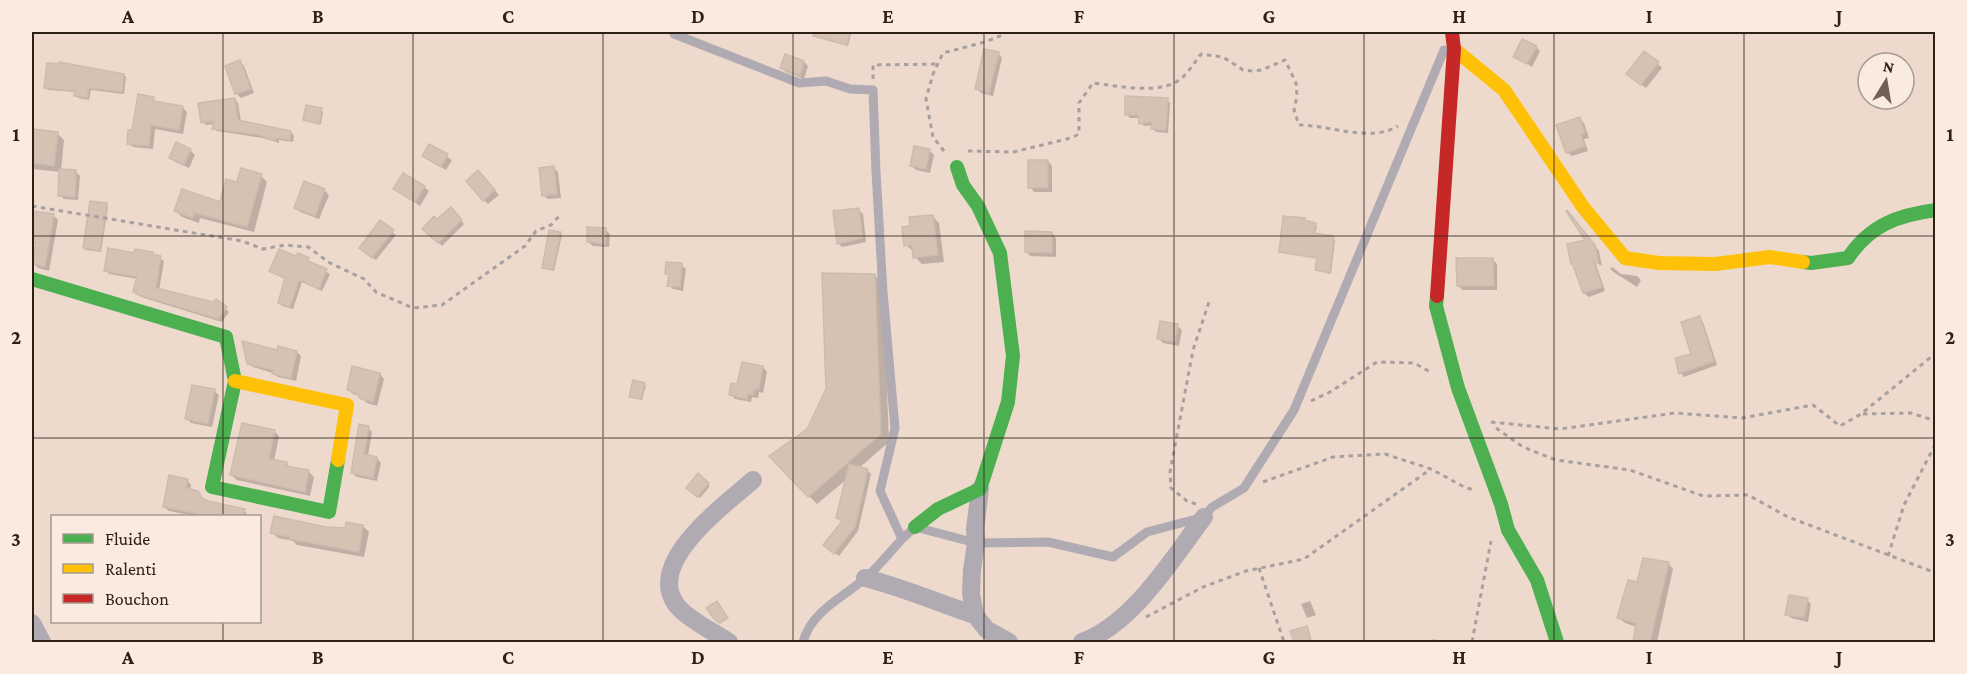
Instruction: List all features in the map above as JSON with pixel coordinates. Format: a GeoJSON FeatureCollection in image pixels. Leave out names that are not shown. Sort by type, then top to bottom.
{"type":"FeatureCollection","features":[{"type":"Feature","properties":{"kind":"street"},"geometry":{"type":"LineString","coordinates":[[1452,32],[1454,49],[1436,306],[1458,388],[1508,530],[1537,580],[1557,642]]}},
{"type":"Feature","properties":{"kind":"street"},"geometry":{"type":"LineString","coordinates":[[1454,49],[1504,90],[1583,207],[1625,258],[1659,263],[1715,264],[1770,257],[1811,263],[1848,258],[1863,238],[1875,228],[1921,212],[1935,210]]}},
{"type":"Feature","properties":{"kind":"street"},"geometry":{"type":"LineString","coordinates":[[957,166],[963,186],[978,206],[1000,253],[1013,356],[1008,402],[980,489],[972,582],[975,615],[987,630],[1009,642]]}},
{"type":"Feature","properties":{"kind":"street"},"geometry":{"type":"LineString","coordinates":[[32,279],[226,337],[235,381],[212,487],[328,512],[347,405],[235,381]]}},
{"type":"Feature","properties":{"kind":"street"},"geometry":{"type":"LineString","coordinates":[[729,642],[682,611],[672,598],[669,585],[671,571],[687,541],[753,480]]}},
{"type":"Feature","properties":{"kind":"street"},"geometry":{"type":"LineString","coordinates":[[915,527],[938,509],[980,489]]}},
{"type":"Feature","properties":{"kind":"street"},"geometry":{"type":"LineString","coordinates":[[1082,642],[1092,639],[1134,608],[1208,512]]}},
{"type":"Feature","properties":{"kind":"street"},"geometry":{"type":"LineString","coordinates":[[865,578],[975,615]]}},
{"type":"Feature","properties":{"kind":"street"},"geometry":{"type":"LineString","coordinates":[[32,623],[42,642]]}},
{"type":"Feature","properties":{"kind":"lane"},"geometry":{"type":"LineString","coordinates":[[803,642],[813,621],[824,609],[865,578],[915,527],[976,543],[1048,542],[1113,557],[1147,532],[1208,512],[1244,488],[1294,410],[1452,32]]}},
{"type":"Feature","properties":{"kind":"lane"},"geometry":{"type":"LineString","coordinates":[[674,34],[799,83],[826,81],[850,89],[873,90],[883,281],[895,428],[880,491],[902,539]]}},
{"type":"Feature","properties":{"kind":"path"},"geometry":{"type":"LineString","coordinates":[[957,166],[933,137],[927,108],[926,99],[938,64],[943,53],[1005,34]]}},
{"type":"Feature","properties":{"kind":"path"},"geometry":{"type":"LineString","coordinates":[[963,152],[1013,152],[1071,138],[1079,134],[1079,103],[1092,83],[1132,89],[1164,86],[1182,78],[1201,54],[1223,57],[1243,69],[1253,71],[1262,70],[1286,60],[1296,83],[1297,96],[1294,111],[1299,125],[1370,133],[1390,130],[1398,126],[1401,120]]}},
{"type":"Feature","properties":{"kind":"path"},"geometry":{"type":"LineString","coordinates":[[873,90],[873,65],[938,64]]}},
{"type":"Feature","properties":{"kind":"path"},"geometry":{"type":"LineString","coordinates":[[32,206],[242,241],[263,249],[285,245],[308,247],[330,263],[364,279],[376,292],[413,308],[442,305],[525,246],[536,231],[551,225],[560,215]]}},
{"type":"Feature","properties":{"kind":"path"},"geometry":{"type":"LineString","coordinates":[[1208,512],[1187,501],[1171,488],[1170,472],[1193,350],[1209,302]]}},
{"type":"Feature","properties":{"kind":"path"},"geometry":{"type":"LineString","coordinates":[[1935,353],[1861,414],[1840,426],[1813,405],[1742,418],[1676,413],[1560,429],[1486,422],[1524,447],[1556,460],[1630,470],[1703,496],[1748,495],[1788,517],[1935,573]]}},
{"type":"Feature","properties":{"kind":"path"},"geometry":{"type":"LineString","coordinates":[[1294,410],[1330,392],[1377,362],[1414,363],[1458,388]]}},
{"type":"Feature","properties":{"kind":"path"},"geometry":{"type":"LineString","coordinates":[[1861,414],[1911,413],[1935,421]]}},
{"type":"Feature","properties":{"kind":"path"},"geometry":{"type":"LineString","coordinates":[[1888,555],[1905,505],[1935,442]]}},
{"type":"Feature","properties":{"kind":"path"},"geometry":{"type":"LineString","coordinates":[[1244,488],[1333,457],[1385,454],[1431,469],[1466,488],[1479,490],[1495,488]]}},
{"type":"Feature","properties":{"kind":"path"},"geometry":{"type":"LineString","coordinates":[[1140,619],[1152,615],[1203,587],[1259,568],[1305,559],[1431,469]]}},
{"type":"Feature","properties":{"kind":"path"},"geometry":{"type":"LineString","coordinates":[[1472,642],[1493,532]]}},
{"type":"Feature","properties":{"kind":"path"},"geometry":{"type":"LineString","coordinates":[[1259,568],[1284,642]]}},
{"type":"Feature","properties":{"kind":"path"},"geometry":{"type":"LineString","coordinates":[[1422,642],[1436,642]]}},
{"type":"Feature","properties":{"kind":"building"},"geometry":{"type":"Polygon","coordinates":[[[813,32],[850,32],[847,45],[813,36],[813,32]]]}},
{"type":"Feature","properties":{"kind":"building"},"geometry":{"type":"Polygon","coordinates":[[[1522,39],[1537,46],[1527,64],[1513,57],[1522,39]]]}},
{"type":"Feature","properties":{"kind":"building"},"geometry":{"type":"Polygon","coordinates":[[[984,49],[999,52],[989,93],[975,89],[984,49]]]}},
{"type":"Feature","properties":{"kind":"building"},"geometry":{"type":"Polygon","coordinates":[[[1644,51],[1659,62],[1641,85],[1626,74],[1644,51]]]}},
{"type":"Feature","properties":{"kind":"building"},"geometry":{"type":"Polygon","coordinates":[[[785,54],[804,61],[800,76],[780,68],[785,54]]]}},
{"type":"Feature","properties":{"kind":"building"},"geometry":{"type":"Polygon","coordinates":[[[240,60],[251,89],[235,94],[225,66],[240,60]]]}},
{"type":"Feature","properties":{"kind":"building"},"geometry":{"type":"Polygon","coordinates":[[[59,62],[124,74],[122,92],[89,88],[87,98],[74,96],[75,91],[44,88],[47,63],[60,64],[59,62]]]}},
{"type":"Feature","properties":{"kind":"building"},"geometry":{"type":"Polygon","coordinates":[[[138,94],[154,97],[153,101],[183,106],[179,130],[151,125],[149,146],[127,144],[128,130],[132,130],[138,94]]]}},
{"type":"Feature","properties":{"kind":"building"},"geometry":{"type":"Polygon","coordinates":[[[1125,96],[1168,98],[1166,130],[1151,129],[1152,122],[1139,124],[1138,115],[1125,115],[1125,96]]]}},
{"type":"Feature","properties":{"kind":"building"},"geometry":{"type":"Polygon","coordinates":[[[235,98],[238,120],[291,131],[290,140],[276,138],[275,141],[259,135],[212,129],[214,121],[201,123],[198,103],[235,98]]]}},
{"type":"Feature","properties":{"kind":"building"},"geometry":{"type":"Polygon","coordinates":[[[306,105],[322,108],[319,124],[303,120],[306,105]]]}},
{"type":"Feature","properties":{"kind":"building"},"geometry":{"type":"Polygon","coordinates":[[[1580,117],[1585,133],[1581,135],[1585,146],[1566,153],[1556,125],[1580,117]]]}},
{"type":"Feature","properties":{"kind":"building"},"geometry":{"type":"Polygon","coordinates":[[[32,129],[58,132],[54,166],[32,163],[32,129]]]}},
{"type":"Feature","properties":{"kind":"building"},"geometry":{"type":"Polygon","coordinates":[[[176,142],[191,149],[184,165],[169,158],[176,142]]]}},
{"type":"Feature","properties":{"kind":"building"},"geometry":{"type":"Polygon","coordinates":[[[429,144],[448,154],[441,167],[422,156],[429,144]]]}},
{"type":"Feature","properties":{"kind":"building"},"geometry":{"type":"Polygon","coordinates":[[[914,146],[930,149],[926,169],[910,166],[914,146]]]}},
{"type":"Feature","properties":{"kind":"building"},"geometry":{"type":"Polygon","coordinates":[[[1028,160],[1048,160],[1048,188],[1028,188],[1028,160]]]}},
{"type":"Feature","properties":{"kind":"building"},"geometry":{"type":"Polygon","coordinates":[[[554,166],[557,194],[542,196],[539,168],[554,166]]]}},
{"type":"Feature","properties":{"kind":"building"},"geometry":{"type":"Polygon","coordinates":[[[241,168],[262,174],[247,227],[194,213],[193,218],[174,211],[182,189],[220,202],[226,179],[237,182],[241,168]]]}},
{"type":"Feature","properties":{"kind":"building"},"geometry":{"type":"Polygon","coordinates":[[[59,169],[76,170],[75,197],[58,196],[59,169]]]}},
{"type":"Feature","properties":{"kind":"building"},"geometry":{"type":"Polygon","coordinates":[[[478,170],[495,190],[483,201],[466,181],[478,170]]]}},
{"type":"Feature","properties":{"kind":"building"},"geometry":{"type":"Polygon","coordinates":[[[403,173],[425,186],[415,202],[393,189],[403,173]]]}},
{"type":"Feature","properties":{"kind":"building"},"geometry":{"type":"Polygon","coordinates":[[[304,181],[325,189],[315,216],[294,208],[304,181]]]}},
{"type":"Feature","properties":{"kind":"building"},"geometry":{"type":"Polygon","coordinates":[[[90,201],[107,203],[100,251],[83,248],[90,201]]]}},
{"type":"Feature","properties":{"kind":"building"},"geometry":{"type":"Polygon","coordinates":[[[451,207],[462,220],[438,243],[422,229],[434,216],[437,219],[451,207]]]}},
{"type":"Feature","properties":{"kind":"building"},"geometry":{"type":"Polygon","coordinates":[[[859,208],[863,238],[837,244],[833,211],[859,208]]]}},
{"type":"Feature","properties":{"kind":"building"},"geometry":{"type":"Polygon","coordinates":[[[1567,210],[1595,245],[1599,264],[1593,260],[1602,287],[1583,293],[1571,264],[1567,244],[1585,240],[1567,210]]]}},
{"type":"Feature","properties":{"kind":"building"},"geometry":{"type":"Polygon","coordinates":[[[32,211],[54,214],[45,267],[32,264],[36,243],[32,242],[32,211]]]}},
{"type":"Feature","properties":{"kind":"building"},"geometry":{"type":"Polygon","coordinates":[[[933,215],[938,255],[913,258],[912,245],[904,246],[902,227],[910,226],[909,217],[933,215]]]}},
{"type":"Feature","properties":{"kind":"building"},"geometry":{"type":"Polygon","coordinates":[[[1283,216],[1305,218],[1304,220],[1316,223],[1314,233],[1334,236],[1330,273],[1315,270],[1317,258],[1279,252],[1283,216]]]}},
{"type":"Feature","properties":{"kind":"building"},"geometry":{"type":"Polygon","coordinates":[[[380,220],[394,230],[372,258],[359,248],[380,220]]]}},
{"type":"Feature","properties":{"kind":"building"},"geometry":{"type":"Polygon","coordinates":[[[587,227],[606,228],[605,244],[587,242],[587,227]]]}},
{"type":"Feature","properties":{"kind":"building"},"geometry":{"type":"Polygon","coordinates":[[[549,230],[561,232],[553,270],[542,268],[549,230]]]}},
{"type":"Feature","properties":{"kind":"building"},"geometry":{"type":"Polygon","coordinates":[[[1025,231],[1052,232],[1052,253],[1025,252],[1025,231]]]}},
{"type":"Feature","properties":{"kind":"building"},"geometry":{"type":"Polygon","coordinates":[[[108,248],[134,253],[135,249],[153,252],[152,254],[161,256],[156,288],[213,302],[216,299],[227,307],[218,319],[136,294],[133,292],[137,277],[104,271],[108,248]]]}},
{"type":"Feature","properties":{"kind":"building"},"geometry":{"type":"Polygon","coordinates":[[[279,249],[296,256],[298,253],[309,258],[308,261],[327,269],[319,289],[299,280],[290,307],[278,303],[285,278],[269,271],[279,249]]]}},
{"type":"Feature","properties":{"kind":"building"},"geometry":{"type":"Polygon","coordinates":[[[1456,258],[1493,258],[1494,286],[1457,286],[1456,258]]]}},
{"type":"Feature","properties":{"kind":"building"},"geometry":{"type":"Polygon","coordinates":[[[666,262],[682,263],[680,287],[667,286],[669,274],[665,274],[666,262]]]}},
{"type":"Feature","properties":{"kind":"building"},"geometry":{"type":"Polygon","coordinates":[[[822,273],[875,274],[881,434],[808,497],[769,456],[807,429],[826,389],[822,273]]]}},
{"type":"Feature","properties":{"kind":"building"},"geometry":{"type":"Polygon","coordinates":[[[1700,316],[1714,361],[1679,374],[1675,358],[1691,354],[1681,322],[1700,316]]]}},
{"type":"Feature","properties":{"kind":"building"},"geometry":{"type":"Polygon","coordinates":[[[1160,321],[1178,324],[1175,342],[1157,339],[1160,321]]]}},
{"type":"Feature","properties":{"kind":"building"},"geometry":{"type":"Polygon","coordinates":[[[242,341],[277,350],[278,346],[297,351],[291,378],[272,374],[273,370],[247,364],[242,341]]]}},
{"type":"Feature","properties":{"kind":"building"},"geometry":{"type":"Polygon","coordinates":[[[742,362],[763,366],[759,389],[755,389],[753,395],[748,394],[747,399],[729,395],[731,383],[737,384],[742,362]]]}},
{"type":"Feature","properties":{"kind":"building"},"geometry":{"type":"Polygon","coordinates":[[[352,366],[380,373],[373,402],[361,399],[356,393],[347,390],[352,366]]]}},
{"type":"Feature","properties":{"kind":"building"},"geometry":{"type":"Polygon","coordinates":[[[633,380],[645,383],[641,399],[629,397],[633,380]]]}},
{"type":"Feature","properties":{"kind":"building"},"geometry":{"type":"Polygon","coordinates":[[[192,385],[215,389],[208,424],[185,419],[192,385]]]}},
{"type":"Feature","properties":{"kind":"building"},"geometry":{"type":"Polygon","coordinates":[[[242,423],[275,430],[269,459],[287,462],[286,466],[309,470],[305,492],[230,475],[242,423]]]}},
{"type":"Feature","properties":{"kind":"building"},"geometry":{"type":"Polygon","coordinates":[[[359,424],[369,426],[364,454],[377,457],[373,478],[351,473],[359,424]]]}},
{"type":"Feature","properties":{"kind":"building"},"geometry":{"type":"Polygon","coordinates":[[[849,464],[868,469],[855,527],[834,554],[823,545],[843,520],[836,518],[849,464]]]}},
{"type":"Feature","properties":{"kind":"building"},"geometry":{"type":"Polygon","coordinates":[[[698,473],[709,483],[697,497],[686,488],[698,473]]]}},
{"type":"Feature","properties":{"kind":"building"},"geometry":{"type":"Polygon","coordinates":[[[169,475],[188,479],[186,488],[198,491],[202,498],[208,501],[245,509],[243,515],[204,515],[163,507],[169,475]]]}},
{"type":"Feature","properties":{"kind":"building"},"geometry":{"type":"Polygon","coordinates":[[[274,516],[326,527],[345,528],[346,522],[363,525],[359,552],[289,539],[290,537],[270,533],[274,516]]]}},
{"type":"Feature","properties":{"kind":"building"},"geometry":{"type":"Polygon","coordinates":[[[1643,558],[1669,562],[1650,642],[1633,642],[1636,623],[1617,618],[1628,580],[1637,582],[1643,558]]]}},
{"type":"Feature","properties":{"kind":"building"},"geometry":{"type":"Polygon","coordinates":[[[1789,595],[1808,598],[1804,618],[1785,615],[1789,595]]]}},
{"type":"Feature","properties":{"kind":"building"},"geometry":{"type":"Polygon","coordinates":[[[717,601],[728,618],[720,623],[706,608],[717,601]]]}},
{"type":"Feature","properties":{"kind":"building"},"geometry":{"type":"Polygon","coordinates":[[[1307,626],[1311,640],[1294,642],[1290,631],[1307,626]]]}},
{"type":"Feature","properties":{"kind":"traffic: fast"},"geometry":{"type":"LineString","coordinates":[[915,527],[938,509],[980,489],[1008,402],[1013,356],[1000,253],[978,206],[963,185],[957,167]]}},
{"type":"Feature","properties":{"kind":"traffic: fast"},"geometry":{"type":"LineString","coordinates":[[1803,262],[1848,258],[1875,230],[1909,215],[1936,210]]}},
{"type":"Feature","properties":{"kind":"traffic: fast"},"geometry":{"type":"LineString","coordinates":[[32,279],[226,337],[235,381],[212,487],[329,512],[338,460]]}},
{"type":"Feature","properties":{"kind":"traffic: fast"},"geometry":{"type":"LineString","coordinates":[[1437,296],[1436,306],[1458,388],[1501,504],[1508,530],[1537,580],[1557,642]]}},
{"type":"Feature","properties":{"kind":"traffic: slow"},"geometry":{"type":"LineString","coordinates":[[1454,49],[1504,90],[1583,207],[1625,258],[1659,263],[1715,264],[1770,257],[1803,262]]}},
{"type":"Feature","properties":{"kind":"traffic: slow"},"geometry":{"type":"LineString","coordinates":[[235,381],[347,405],[338,460]]}},
{"type":"Feature","properties":{"kind":"traffic: jam"},"geometry":{"type":"LineString","coordinates":[[1437,296],[1454,49],[1452,32]]}}]}
